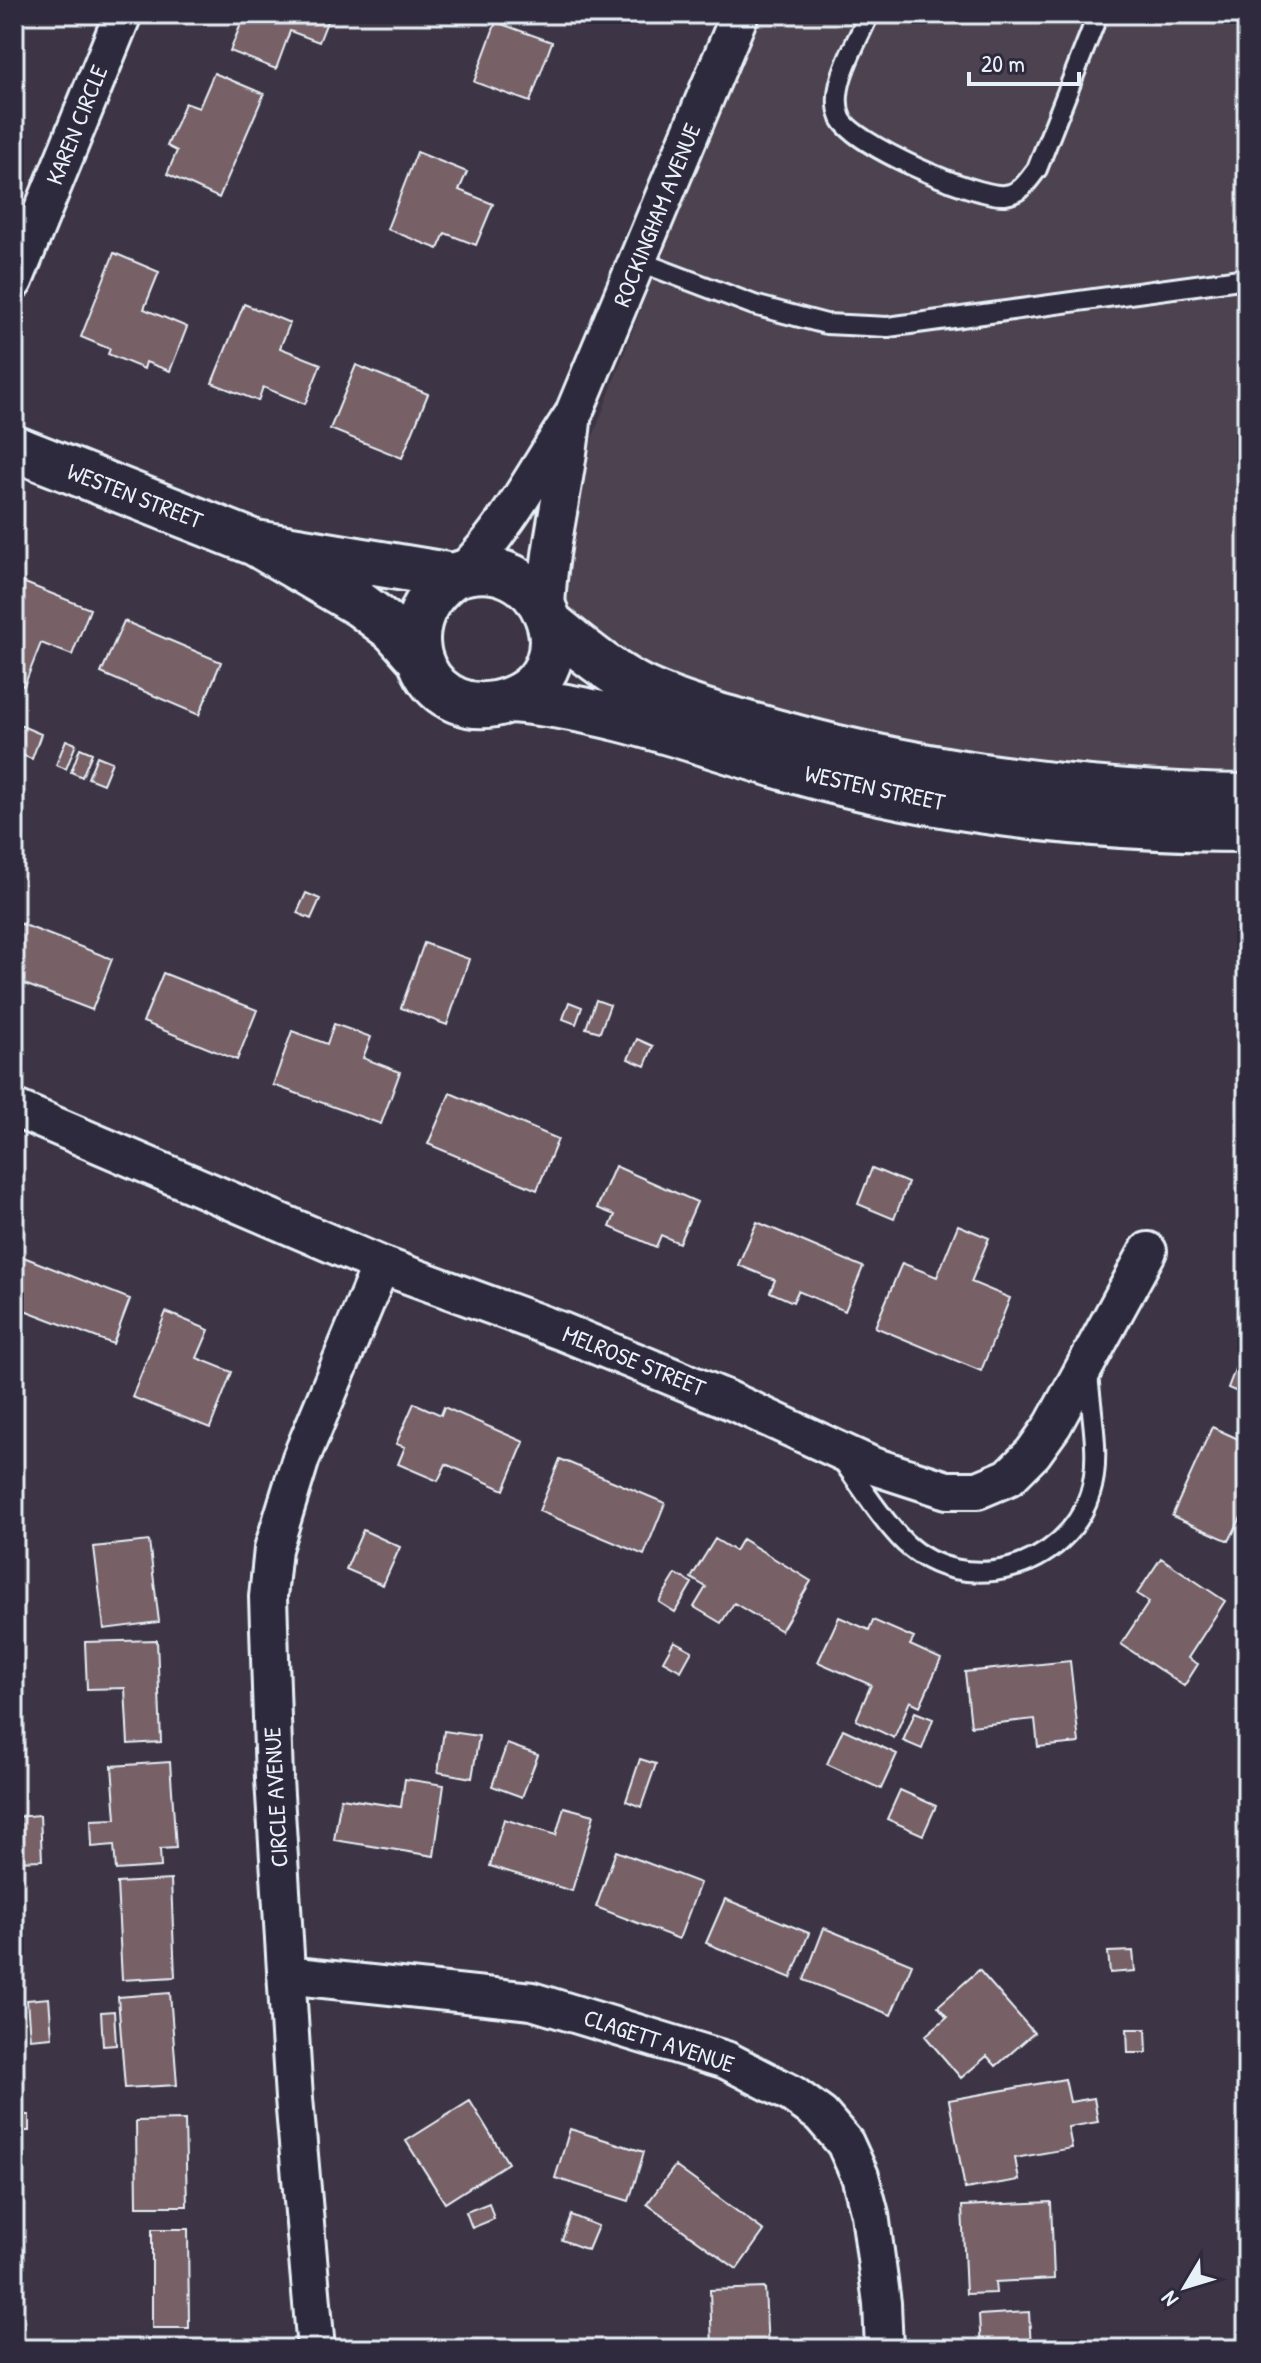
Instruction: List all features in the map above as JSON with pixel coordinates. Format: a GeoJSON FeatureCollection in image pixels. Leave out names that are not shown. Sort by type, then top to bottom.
{"type":"FeatureCollection","features":[{"type":"Feature","properties":{"kind":"street","name":"KAREN CIRCLE"},"geometry":{"type":"LineString","coordinates":[[14,281],[123,14]]}},
{"type":"Feature","properties":{"kind":"street","name":"ROCKINGHAM AVENUE"},"geometry":{"type":"LineString","coordinates":[[458,574],[508,521],[573,415],[740,14]]}},
{"type":"Feature","properties":{"kind":"street","name":"ROCKINGHAM AVENUE"},"geometry":{"type":"LineString","coordinates":[[548,616],[547,574],[566,483],[573,415]]}},
{"type":"Feature","properties":{"kind":"street","name":"WESTEN STREET"},"geometry":{"type":"LineString","coordinates":[[14,448],[255,543],[361,605],[394,630],[418,657]]}},
{"type":"Feature","properties":{"kind":"street","name":"WESTEN STREET"},"geometry":{"type":"LineString","coordinates":[[255,543],[458,574]]}},
{"type":"Feature","properties":{"kind":"street"},"geometry":{"type":"LineString","coordinates":[[483,569],[511,576],[535,593],[548,616],[552,646],[544,669],[530,687],[511,700],[489,705],[466,703],[445,694],[429,677],[418,657],[415,639],[425,602],[458,574],[483,569]]}},
{"type":"Feature","properties":{"kind":"street","name":"WESTEN STREET"},"geometry":{"type":"LineString","coordinates":[[548,616],[611,671],[649,692],[820,744],[946,770],[1079,788],[1247,797]]}},
{"type":"Feature","properties":{"kind":"street","name":"WESTEN STREET"},"geometry":{"type":"LineString","coordinates":[[511,700],[596,712],[820,777],[927,801],[1064,821],[1142,827],[1247,829]]}},
{"type":"Feature","properties":{"kind":"street","name":"MELROSE STREET"},"geometry":{"type":"LineString","coordinates":[[14,1108],[381,1265],[561,1331],[912,1481],[947,1490],[978,1490],[1009,1477],[1033,1453],[1053,1425],[1148,1251]]}},
{"type":"Feature","properties":{"kind":"street","name":"CIRCLE AVENUE"},"geometry":{"type":"LineString","coordinates":[[316,2349],[286,1975],[269,1646],[269,1573],[280,1521],[301,1458],[381,1265]]}},
{"type":"Feature","properties":{"kind":"street","name":"CLAGETT AVENUE"},"geometry":{"type":"LineString","coordinates":[[286,1975],[532,2001],[714,2056],[792,2094],[821,2115],[845,2143],[860,2176],[870,2214],[884,2349]]}},
{"type":"Feature","properties":{"kind":"lane"},"geometry":{"type":"LineString","coordinates":[[869,14],[837,92],[841,118],[855,136],[969,190],[1002,195],[1020,191],[1037,169],[1098,14]]}},
{"type":"Feature","properties":{"kind":"lane"},"geometry":{"type":"LineString","coordinates":[[638,261],[754,305],[826,324],[888,327],[1247,278]]}},
{"type":"Feature","properties":{"kind":"lane"},"geometry":{"type":"LineString","coordinates":[[830,1445],[892,1527],[924,1556],[965,1571],[1008,1570],[1030,1562],[1059,1542],[1081,1515],[1090,1494],[1095,1471],[1087,1360]]}},
{"type":"Feature","properties":{"kind":"shaded area"},"geometry":{"type":"Polygon","coordinates":[[[751,14],[1247,14],[1247,786],[931,761],[602,659],[553,596],[573,490],[751,14]]]}},
{"type":"Feature","properties":{"kind":"building"},"geometry":{"type":"Polygon","coordinates":[[[245,14],[330,14],[319,42],[290,31],[276,69],[230,51],[245,14]]]}},
{"type":"Feature","properties":{"kind":"building"},"geometry":{"type":"Polygon","coordinates":[[[496,22],[552,42],[530,102],[474,82],[496,22]]]}},
{"type":"Feature","properties":{"kind":"building"},"geometry":{"type":"Polygon","coordinates":[[[214,73],[264,94],[219,198],[167,174],[177,151],[167,146],[185,103],[199,108],[214,73]]]}},
{"type":"Feature","properties":{"kind":"building"},"geometry":{"type":"Polygon","coordinates":[[[417,152],[467,172],[459,190],[493,204],[476,245],[445,233],[438,249],[387,229],[417,152]]]}},
{"type":"Feature","properties":{"kind":"building"},"geometry":{"type":"Polygon","coordinates":[[[114,253],[159,272],[144,309],[187,327],[170,371],[146,362],[144,369],[108,354],[110,349],[81,337],[114,253]]]}},
{"type":"Feature","properties":{"kind":"building"},"geometry":{"type":"Polygon","coordinates":[[[244,304],[290,323],[280,348],[321,364],[305,404],[263,387],[258,401],[212,383],[244,304]]]}},
{"type":"Feature","properties":{"kind":"building"},"geometry":{"type":"Polygon","coordinates":[[[356,365],[428,394],[402,458],[330,429],[356,365]]]}},
{"type":"Feature","properties":{"kind":"building"},"geometry":{"type":"Polygon","coordinates":[[[15,579],[90,609],[72,655],[41,643],[24,686],[14,682],[15,579]]]}},
{"type":"Feature","properties":{"kind":"building"},"geometry":{"type":"Polygon","coordinates":[[[124,621],[221,662],[199,715],[101,673],[124,621]]]}},
{"type":"Feature","properties":{"kind":"building"},"geometry":{"type":"Polygon","coordinates":[[[17,724],[41,734],[32,759],[14,752],[17,724]]]}},
{"type":"Feature","properties":{"kind":"building"},"geometry":{"type":"Polygon","coordinates":[[[66,740],[76,744],[66,769],[56,765],[66,740]]]}},
{"type":"Feature","properties":{"kind":"building"},"geometry":{"type":"Polygon","coordinates":[[[80,748],[92,753],[82,777],[71,772],[80,748]]]}},
{"type":"Feature","properties":{"kind":"building"},"geometry":{"type":"Polygon","coordinates":[[[97,756],[112,762],[103,784],[88,778],[97,756]]]}},
{"type":"Feature","properties":{"kind":"building"},"geometry":{"type":"Polygon","coordinates":[[[306,893],[320,899],[311,919],[297,913],[306,893]]]}},
{"type":"Feature","properties":{"kind":"building"},"geometry":{"type":"Polygon","coordinates":[[[19,923],[112,959],[92,1010],[14,980],[14,937],[19,923]]]}},
{"type":"Feature","properties":{"kind":"building"},"geometry":{"type":"Polygon","coordinates":[[[424,943],[469,959],[447,1025],[401,1008],[424,943]]]}},
{"type":"Feature","properties":{"kind":"building"},"geometry":{"type":"Polygon","coordinates":[[[163,973],[257,1010],[237,1060],[143,1022],[163,973]]]}},
{"type":"Feature","properties":{"kind":"building"},"geometry":{"type":"Polygon","coordinates":[[[596,1000],[610,1005],[600,1032],[586,1028],[596,1000]]]}},
{"type":"Feature","properties":{"kind":"building"},"geometry":{"type":"Polygon","coordinates":[[[569,1002],[582,1007],[576,1024],[563,1019],[569,1002]]]}},
{"type":"Feature","properties":{"kind":"building"},"geometry":{"type":"Polygon","coordinates":[[[334,1024],[371,1037],[363,1058],[400,1072],[381,1124],[273,1085],[292,1031],[327,1044],[334,1024]]]}},
{"type":"Feature","properties":{"kind":"building"},"geometry":{"type":"Polygon","coordinates":[[[637,1039],[653,1046],[645,1066],[628,1059],[637,1039]]]}},
{"type":"Feature","properties":{"kind":"building"},"geometry":{"type":"Polygon","coordinates":[[[450,1093],[558,1139],[537,1190],[428,1144],[450,1093]]]}},
{"type":"Feature","properties":{"kind":"building"},"geometry":{"type":"Polygon","coordinates":[[[615,1166],[697,1202],[679,1243],[661,1235],[656,1247],[610,1227],[615,1215],[597,1208],[615,1166]]]}},
{"type":"Feature","properties":{"kind":"building"},"geometry":{"type":"Polygon","coordinates":[[[872,1168],[908,1183],[894,1219],[858,1204],[872,1168]]]}},
{"type":"Feature","properties":{"kind":"building"},"geometry":{"type":"Polygon","coordinates":[[[757,1222],[863,1267],[845,1311],[798,1291],[793,1302],[770,1292],[775,1280],[738,1265],[757,1222]]]}},
{"type":"Feature","properties":{"kind":"building"},"geometry":{"type":"Polygon","coordinates":[[[958,1225],[989,1238],[971,1282],[1010,1298],[981,1371],[875,1327],[902,1263],[937,1277],[958,1225]]]}},
{"type":"Feature","properties":{"kind":"building"},"geometry":{"type":"Polygon","coordinates":[[[21,1256],[130,1299],[113,1344],[14,1306],[14,1275],[21,1256]]]}},
{"type":"Feature","properties":{"kind":"building"},"geometry":{"type":"Polygon","coordinates":[[[166,1312],[209,1330],[197,1358],[232,1372],[210,1428],[132,1397],[166,1312]]]}},
{"type":"Feature","properties":{"kind":"building"},"geometry":{"type":"Polygon","coordinates":[[[1247,1338],[1247,1396],[1228,1388],[1247,1338]]]}},
{"type":"Feature","properties":{"kind":"building"},"geometry":{"type":"Polygon","coordinates":[[[414,1403],[441,1415],[444,1407],[524,1442],[504,1490],[446,1464],[438,1481],[398,1464],[405,1447],[396,1444],[414,1403]]]}},
{"type":"Feature","properties":{"kind":"building"},"geometry":{"type":"Polygon","coordinates":[[[1212,1427],[1247,1443],[1247,1506],[1229,1541],[1172,1516],[1212,1427]]]}},
{"type":"Feature","properties":{"kind":"building"},"geometry":{"type":"Polygon","coordinates":[[[560,1459],[665,1503],[644,1555],[539,1511],[560,1459]]]}},
{"type":"Feature","properties":{"kind":"building"},"geometry":{"type":"Polygon","coordinates":[[[363,1530],[400,1547],[383,1585],[346,1569],[363,1530]]]}},
{"type":"Feature","properties":{"kind":"building"},"geometry":{"type":"Polygon","coordinates":[[[715,1539],[735,1551],[742,1539],[811,1581],[781,1631],[734,1603],[721,1623],[694,1607],[706,1587],[691,1578],[715,1539]]]}},
{"type":"Feature","properties":{"kind":"building"},"geometry":{"type":"Polygon","coordinates":[[[149,1541],[159,1622],[104,1629],[94,1547],[149,1541]]]}},
{"type":"Feature","properties":{"kind":"building"},"geometry":{"type":"Polygon","coordinates":[[[1161,1558],[1225,1601],[1188,1658],[1198,1664],[1184,1686],[1121,1644],[1149,1602],[1137,1594],[1161,1558]]]}},
{"type":"Feature","properties":{"kind":"building"},"geometry":{"type":"Polygon","coordinates":[[[676,1574],[692,1583],[675,1612],[659,1602],[676,1574]]]}},
{"type":"Feature","properties":{"kind":"building"},"geometry":{"type":"Polygon","coordinates":[[[839,1617],[869,1630],[873,1620],[914,1638],[910,1645],[941,1659],[920,1706],[910,1701],[894,1738],[856,1720],[871,1685],[818,1662],[839,1617]]]}},
{"type":"Feature","properties":{"kind":"building"},"geometry":{"type":"Polygon","coordinates":[[[157,1640],[161,1742],[128,1744],[125,1688],[87,1689],[85,1642],[157,1640]]]}},
{"type":"Feature","properties":{"kind":"building"},"geometry":{"type":"Polygon","coordinates":[[[674,1641],[692,1651],[681,1671],[663,1661],[674,1641]]]}},
{"type":"Feature","properties":{"kind":"building"},"geometry":{"type":"Polygon","coordinates":[[[1070,1661],[1079,1743],[1038,1747],[1035,1719],[971,1726],[965,1672],[1070,1661]]]}},
{"type":"Feature","properties":{"kind":"building"},"geometry":{"type":"Polygon","coordinates":[[[915,1712],[933,1719],[922,1749],[903,1741],[915,1712]]]}},
{"type":"Feature","properties":{"kind":"building"},"geometry":{"type":"Polygon","coordinates":[[[843,1729],[897,1754],[881,1789],[827,1764],[843,1729]]]}},
{"type":"Feature","properties":{"kind":"building"},"geometry":{"type":"Polygon","coordinates":[[[444,1731],[479,1736],[472,1778],[438,1772],[444,1731]]]}},
{"type":"Feature","properties":{"kind":"building"},"geometry":{"type":"Polygon","coordinates":[[[507,1744],[538,1755],[522,1797],[492,1786],[507,1744]]]}},
{"type":"Feature","properties":{"kind":"building"},"geometry":{"type":"Polygon","coordinates":[[[640,1759],[656,1764],[641,1807],[626,1801],[640,1759]]]}},
{"type":"Feature","properties":{"kind":"building"},"geometry":{"type":"Polygon","coordinates":[[[170,1762],[176,1848],[160,1849],[161,1867],[116,1870],[114,1845],[92,1847],[91,1820],[116,1819],[112,1766],[170,1762]]]}},
{"type":"Feature","properties":{"kind":"building"},"geometry":{"type":"Polygon","coordinates":[[[405,1779],[444,1785],[434,1856],[334,1840],[341,1798],[401,1807],[405,1779]]]}},
{"type":"Feature","properties":{"kind":"building"},"geometry":{"type":"Polygon","coordinates":[[[900,1790],[936,1806],[923,1835],[887,1819],[900,1790]]]}},
{"type":"Feature","properties":{"kind":"building"},"geometry":{"type":"Polygon","coordinates":[[[564,1807],[594,1815],[572,1891],[490,1866],[504,1819],[556,1835],[564,1807]]]}},
{"type":"Feature","properties":{"kind":"building"},"geometry":{"type":"Polygon","coordinates":[[[40,1815],[42,1860],[14,1861],[14,1817],[40,1815]]]}},
{"type":"Feature","properties":{"kind":"building"},"geometry":{"type":"Polygon","coordinates":[[[616,1851],[700,1883],[679,1939],[596,1907],[616,1851]]]}},
{"type":"Feature","properties":{"kind":"building"},"geometry":{"type":"Polygon","coordinates":[[[171,1880],[175,1977],[122,1980],[117,1883],[171,1880]]]}},
{"type":"Feature","properties":{"kind":"building"},"geometry":{"type":"Polygon","coordinates":[[[725,1899],[809,1933],[791,1978],[706,1943],[725,1899]]]}},
{"type":"Feature","properties":{"kind":"building"},"geometry":{"type":"Polygon","coordinates":[[[824,1928],[912,1964],[891,2015],[804,1980],[824,1928]]]}},
{"type":"Feature","properties":{"kind":"building"},"geometry":{"type":"Polygon","coordinates":[[[1133,1951],[1135,1971],[1110,1973],[1108,1952],[1133,1951]]]}},
{"type":"Feature","properties":{"kind":"building"},"geometry":{"type":"Polygon","coordinates":[[[979,1970],[1034,2033],[996,2066],[987,2056],[961,2078],[925,2036],[947,2017],[938,2006],[979,1970]]]}},
{"type":"Feature","properties":{"kind":"building"},"geometry":{"type":"Polygon","coordinates":[[[170,1993],[177,2085],[125,2088],[118,1997],[170,1993]]]}},
{"type":"Feature","properties":{"kind":"building"},"geometry":{"type":"Polygon","coordinates":[[[49,1998],[52,2037],[30,2039],[27,2000],[49,1998]]]}},
{"type":"Feature","properties":{"kind":"building"},"geometry":{"type":"Polygon","coordinates":[[[114,2011],[116,2045],[103,2046],[101,2012],[114,2011]]]}},
{"type":"Feature","properties":{"kind":"building"},"geometry":{"type":"Polygon","coordinates":[[[1127,2029],[1146,2029],[1147,2053],[1128,2053],[1127,2029]]]}},
{"type":"Feature","properties":{"kind":"building"},"geometry":{"type":"Polygon","coordinates":[[[1065,2079],[1070,2102],[1094,2098],[1098,2122],[1068,2127],[1072,2148],[1015,2158],[1019,2180],[965,2189],[949,2100],[1065,2079]]]}},
{"type":"Feature","properties":{"kind":"building"},"geometry":{"type":"Polygon","coordinates":[[[470,2101],[508,2163],[445,2203],[406,2141],[470,2101]]]}},
{"type":"Feature","properties":{"kind":"building"},"geometry":{"type":"Polygon","coordinates":[[[14,2115],[29,2115],[29,2131],[14,2131],[14,2115]]]}},
{"type":"Feature","properties":{"kind":"building"},"geometry":{"type":"Polygon","coordinates":[[[185,2120],[187,2206],[137,2206],[136,2121],[185,2120]]]}},
{"type":"Feature","properties":{"kind":"building"},"geometry":{"type":"Polygon","coordinates":[[[570,2129],[644,2152],[629,2201],[555,2178],[570,2129]]]}},
{"type":"Feature","properties":{"kind":"building"},"geometry":{"type":"Polygon","coordinates":[[[675,2166],[764,2231],[737,2269],[647,2204],[675,2166]]]}},
{"type":"Feature","properties":{"kind":"building"},"geometry":{"type":"Polygon","coordinates":[[[1051,2202],[1054,2279],[995,2282],[996,2293],[966,2294],[962,2206],[1051,2202]]]}},
{"type":"Feature","properties":{"kind":"building"},"geometry":{"type":"Polygon","coordinates":[[[489,2203],[494,2219],[472,2228],[466,2212],[489,2203]]]}},
{"type":"Feature","properties":{"kind":"building"},"geometry":{"type":"Polygon","coordinates":[[[571,2215],[598,2226],[588,2250],[562,2240],[571,2215]]]}},
{"type":"Feature","properties":{"kind":"building"},"geometry":{"type":"Polygon","coordinates":[[[152,2229],[188,2229],[189,2328],[152,2328],[152,2229]]]}},
{"type":"Feature","properties":{"kind":"building"},"geometry":{"type":"Polygon","coordinates":[[[765,2288],[768,2349],[712,2349],[710,2290],[765,2288]]]}},
{"type":"Feature","properties":{"kind":"building"},"geometry":{"type":"Polygon","coordinates":[[[1029,2312],[1031,2349],[981,2349],[979,2315],[1029,2312]]]}},
{"type":"Feature","properties":{"kind":"building"},"geometry":{"type":"Polygon","coordinates":[[[196,2344],[196,2349],[147,2349],[147,2346],[196,2344]]]}}]}
